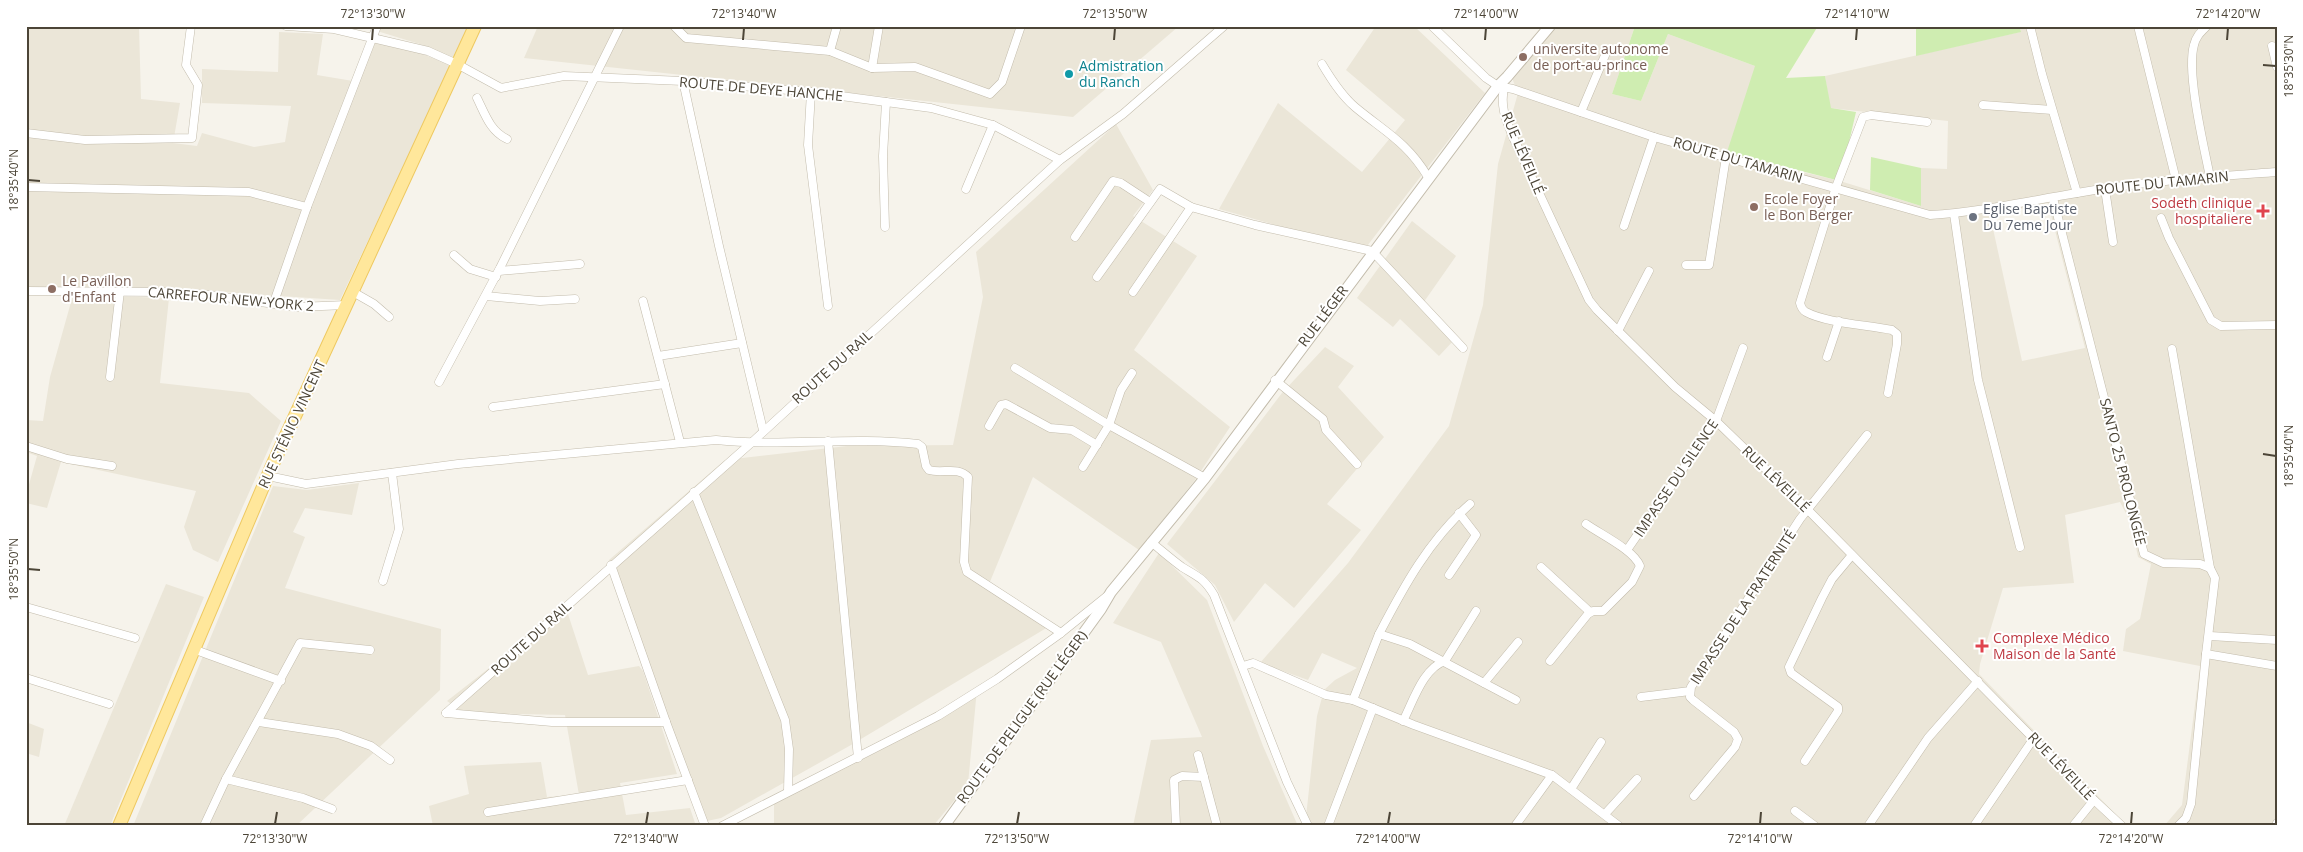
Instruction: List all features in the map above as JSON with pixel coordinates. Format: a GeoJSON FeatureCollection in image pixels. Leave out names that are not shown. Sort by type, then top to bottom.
{"type":"FeatureCollection","features":[{"type":"Feature","properties":{"kind":"main road","name":"RUE STÉNIO VINCENT"},"geometry":{"type":"LineString","coordinates":[[119,826],[268,476],[475,26]]}},
{"type":"Feature","properties":{"kind":"street"},"geometry":{"type":"LineString","coordinates":[[26,133],[85,140],[192,138],[198,85],[186,65],[191,26]]}},
{"type":"Feature","properties":{"kind":"street","name":"ROUTE DE DEYE HANCHE"},"geometry":{"type":"LineString","coordinates":[[286,26],[334,29],[428,51],[457,64],[501,88],[564,76],[595,76],[683,81],[811,92],[931,108],[993,125],[1060,160]]}},
{"type":"Feature","properties":{"kind":"street"},"geometry":{"type":"LineString","coordinates":[[274,302],[306,207],[376,26]]}},
{"type":"Feature","properties":{"kind":"street"},"geometry":{"type":"LineString","coordinates":[[440,382],[486,296],[620,26]]}},
{"type":"Feature","properties":{"kind":"street"},"geometry":{"type":"LineString","coordinates":[[674,26],[686,38],[830,51],[872,68],[915,67],[990,94],[1002,82],[1021,26]]}},
{"type":"Feature","properties":{"kind":"street"},"geometry":{"type":"LineString","coordinates":[[830,51],[837,26]]}},
{"type":"Feature","properties":{"kind":"street"},"geometry":{"type":"LineString","coordinates":[[872,68],[879,26]]}},
{"type":"Feature","properties":{"kind":"street","name":"ROUTE DU RAIL"},"geometry":{"type":"LineString","coordinates":[[666,722],[552,722],[446,713],[750,444],[763,430],[1060,160],[1123,114],[1224,26]]}},
{"type":"Feature","properties":{"kind":"street","name":"ROUTE DU TAMARIN"},"geometry":{"type":"LineString","coordinates":[[1432,26],[1486,78],[1501,87],[1514,89],[1654,137],[1930,215],[1954,214],[2077,193],[2176,180],[2277,172]]}},
{"type":"Feature","properties":{"kind":"street","name":"RUE LÉGER"},"geometry":{"type":"LineString","coordinates":[[1101,609],[1111,592],[1205,478],[1275,380],[1428,177],[1550,26]]}},
{"type":"Feature","properties":{"kind":"street"},"geometry":{"type":"LineString","coordinates":[[2030,26],[2052,110],[2077,193]]}},
{"type":"Feature","properties":{"kind":"street"},"geometry":{"type":"LineString","coordinates":[[2138,26],[2176,180]]}},
{"type":"Feature","properties":{"kind":"street"},"geometry":{"type":"LineString","coordinates":[[2207,26],[2197,35],[2192,60],[2199,119],[2210,177]]}},
{"type":"Feature","properties":{"kind":"street"},"geometry":{"type":"LineString","coordinates":[[2272,46],[2277,68]]}},
{"type":"Feature","properties":{"kind":"street"},"geometry":{"type":"LineString","coordinates":[[1581,112],[1606,53]]}},
{"type":"Feature","properties":{"kind":"street"},"geometry":{"type":"LineString","coordinates":[[1322,64],[1336,86],[1355,106],[1408,148],[1428,177]]}},
{"type":"Feature","properties":{"kind":"street"},"geometry":{"type":"LineString","coordinates":[[683,81],[763,430]]}},
{"type":"Feature","properties":{"kind":"street","name":"RUE LÉVEILLÉ"},"geometry":{"type":"LineString","coordinates":[[1501,87],[1504,114],[1589,300],[1675,387],[1716,421],[1808,510],[2094,800],[2122,826]]}},
{"type":"Feature","properties":{"kind":"street"},"geometry":{"type":"LineString","coordinates":[[811,92],[808,145],[828,306]]}},
{"type":"Feature","properties":{"kind":"street"},"geometry":{"type":"LineString","coordinates":[[477,98],[492,128],[498,135],[507,140]]}},
{"type":"Feature","properties":{"kind":"street"},"geometry":{"type":"LineString","coordinates":[[885,227],[883,156],[886,102]]}},
{"type":"Feature","properties":{"kind":"street"},"geometry":{"type":"LineString","coordinates":[[1983,105],[2052,110]]}},
{"type":"Feature","properties":{"kind":"street"},"geometry":{"type":"LineString","coordinates":[[1888,392],[1897,344],[1897,334],[1887,329],[1839,321],[1806,312],[1801,308],[1800,302],[1836,187],[1863,118],[1871,115],[1927,122]]}},
{"type":"Feature","properties":{"kind":"street"},"geometry":{"type":"LineString","coordinates":[[966,188],[993,125]]}},
{"type":"Feature","properties":{"kind":"street"},"geometry":{"type":"LineString","coordinates":[[1624,226],[1654,137]]}},
{"type":"Feature","properties":{"kind":"street"},"geometry":{"type":"LineString","coordinates":[[1686,265],[1709,265],[1726,157]]}},
{"type":"Feature","properties":{"kind":"street"},"geometry":{"type":"LineString","coordinates":[[1075,237],[1113,181],[1122,183],[1150,202]]}},
{"type":"Feature","properties":{"kind":"street"},"geometry":{"type":"LineString","coordinates":[[26,187],[249,192],[306,207]]}},
{"type":"Feature","properties":{"kind":"street"},"geometry":{"type":"LineString","coordinates":[[1097,278],[1160,189],[1191,207],[1255,225],[1372,251],[1463,348]]}},
{"type":"Feature","properties":{"kind":"street"},"geometry":{"type":"LineString","coordinates":[[2105,189],[2113,242]]}},
{"type":"Feature","properties":{"kind":"street","name":"SANTO 25 PROLONGÉE"},"geometry":{"type":"LineString","coordinates":[[2053,198],[2144,554],[2163,563],[2200,564],[2210,568]]}},
{"type":"Feature","properties":{"kind":"street"},"geometry":{"type":"LineString","coordinates":[[1133,292],[1191,207]]}},
{"type":"Feature","properties":{"kind":"street"},"geometry":{"type":"LineString","coordinates":[[1954,214],[1978,380],[2020,547]]}},
{"type":"Feature","properties":{"kind":"street"},"geometry":{"type":"LineString","coordinates":[[2161,218],[2211,320],[2221,326],[2277,326]]}},
{"type":"Feature","properties":{"kind":"street"},"geometry":{"type":"LineString","coordinates":[[454,255],[470,269],[497,274],[580,264]]}},
{"type":"Feature","properties":{"kind":"street"},"geometry":{"type":"LineString","coordinates":[[1618,331],[1649,271]]}},
{"type":"Feature","properties":{"kind":"street","name":"CARREFOUR NEW-YORK 2"},"geometry":{"type":"LineString","coordinates":[[26,291],[120,291],[209,295],[274,302],[297,307],[346,305]]}},
{"type":"Feature","properties":{"kind":"street"},"geometry":{"type":"LineString","coordinates":[[110,377],[120,291]]}},
{"type":"Feature","properties":{"kind":"street"},"geometry":{"type":"LineString","coordinates":[[353,292],[374,304],[389,316]]}},
{"type":"Feature","properties":{"kind":"street"},"geometry":{"type":"LineString","coordinates":[[486,296],[540,301],[576,299]]}},
{"type":"Feature","properties":{"kind":"street"},"geometry":{"type":"LineString","coordinates":[[643,301],[680,442]]}},
{"type":"Feature","properties":{"kind":"street"},"geometry":{"type":"LineString","coordinates":[[1827,357],[1839,321]]}},
{"type":"Feature","properties":{"kind":"street"},"geometry":{"type":"LineString","coordinates":[[658,356],[742,343]]}},
{"type":"Feature","properties":{"kind":"street","name":"IMPASSE DU SILENCE"},"geometry":{"type":"LineString","coordinates":[[1627,550],[1716,421],[1743,348]]}},
{"type":"Feature","properties":{"kind":"street"},"geometry":{"type":"LineString","coordinates":[[2172,349],[2210,568],[2215,578],[2191,804],[2186,818],[2178,826]]}},
{"type":"Feature","properties":{"kind":"street"},"geometry":{"type":"LineString","coordinates":[[1015,368],[1109,425],[1205,478]]}},
{"type":"Feature","properties":{"kind":"street"},"geometry":{"type":"LineString","coordinates":[[1083,467],[1109,425],[1121,390],[1132,373]]}},
{"type":"Feature","properties":{"kind":"street"},"geometry":{"type":"LineString","coordinates":[[1275,380],[1323,419],[1326,430],[1357,464]]}},
{"type":"Feature","properties":{"kind":"street"},"geometry":{"type":"LineString","coordinates":[[493,407],[665,384]]}},
{"type":"Feature","properties":{"kind":"street"},"geometry":{"type":"LineString","coordinates":[[989,426],[1001,405],[1006,404],[1050,428],[1072,430],[1097,444]]}},
{"type":"Feature","properties":{"kind":"street","name":"IMPASSE DE LA FRATERNITÉ"},"geometry":{"type":"LineString","coordinates":[[1694,796],[1735,747],[1738,739],[1734,732],[1693,700],[1690,692],[1795,527],[1867,435]]}},
{"type":"Feature","properties":{"kind":"street"},"geometry":{"type":"LineString","coordinates":[[268,476],[306,484],[458,464],[716,440],[750,444],[828,441],[882,441],[918,444],[922,447],[926,466],[929,470],[956,471],[966,474],[968,482],[964,562],[966,572],[1061,633]]}},
{"type":"Feature","properties":{"kind":"street"},"geometry":{"type":"LineString","coordinates":[[828,441],[858,758]]}},
{"type":"Feature","properties":{"kind":"street"},"geometry":{"type":"LineString","coordinates":[[26,446],[67,459],[112,466]]}},
{"type":"Feature","properties":{"kind":"street"},"geometry":{"type":"LineString","coordinates":[[383,581],[399,529],[392,473]]}},
{"type":"Feature","properties":{"kind":"street"},"geometry":{"type":"LineString","coordinates":[[694,492],[785,720],[789,750],[788,791]]}},
{"type":"Feature","properties":{"kind":"street"},"geometry":{"type":"LineString","coordinates":[[1353,700],[1379,634],[1429,547],[1459,513],[1470,504]]}},
{"type":"Feature","properties":{"kind":"street"},"geometry":{"type":"LineString","coordinates":[[1449,575],[1476,535],[1459,513]]}},
{"type":"Feature","properties":{"kind":"street"},"geometry":{"type":"LineString","coordinates":[[1550,661],[1590,612],[1603,611],[1632,582],[1640,566],[1638,560],[1627,550],[1586,524]]}},
{"type":"Feature","properties":{"kind":"street"},"geometry":{"type":"LineString","coordinates":[[1151,542],[1180,565],[1207,582],[1243,666],[1287,782],[1308,826]]}},
{"type":"Feature","properties":{"kind":"street"},"geometry":{"type":"LineString","coordinates":[[1805,761],[1838,711],[1838,708],[1791,673],[1790,667],[1832,578],[1852,555]]}},
{"type":"Feature","properties":{"kind":"street"},"geometry":{"type":"LineString","coordinates":[[611,565],[705,826]]}},
{"type":"Feature","properties":{"kind":"street"},"geometry":{"type":"LineString","coordinates":[[1541,567],[1590,612]]}},
{"type":"Feature","properties":{"kind":"street"},"geometry":{"type":"LineString","coordinates":[[722,826],[938,716],[997,679],[1061,633],[1111,592]]}},
{"type":"Feature","properties":{"kind":"street"},"geometry":{"type":"LineString","coordinates":[[26,607],[135,638]]}},
{"type":"Feature","properties":{"kind":"street","name":"ROUTE DE PELIGUE (RUE LÉGER)"},"geometry":{"type":"LineString","coordinates":[[944,826],[1101,609]]}},
{"type":"Feature","properties":{"kind":"street"},"geometry":{"type":"LineString","coordinates":[[1403,721],[1432,669],[1438,664],[1445,662],[1476,611]]}},
{"type":"Feature","properties":{"kind":"street"},"geometry":{"type":"LineString","coordinates":[[1379,634],[1410,644],[1516,700]]}},
{"type":"Feature","properties":{"kind":"street"},"geometry":{"type":"LineString","coordinates":[[2210,636],[2277,640]]}},
{"type":"Feature","properties":{"kind":"street"},"geometry":{"type":"LineString","coordinates":[[1484,684],[1518,642]]}},
{"type":"Feature","properties":{"kind":"street"},"geometry":{"type":"LineString","coordinates":[[204,826],[226,778],[281,681],[300,643],[370,650]]}},
{"type":"Feature","properties":{"kind":"street"},"geometry":{"type":"LineString","coordinates":[[194,649],[281,681]]}},
{"type":"Feature","properties":{"kind":"street"},"geometry":{"type":"LineString","coordinates":[[2206,654],[2277,666]]}},
{"type":"Feature","properties":{"kind":"street"},"geometry":{"type":"LineString","coordinates":[[1243,666],[1253,663],[1326,695],[1353,700],[1403,721],[1552,775],[1617,825]]}},
{"type":"Feature","properties":{"kind":"street"},"geometry":{"type":"LineString","coordinates":[[26,678],[109,704]]}},
{"type":"Feature","properties":{"kind":"street"},"geometry":{"type":"LineString","coordinates":[[1868,826],[1928,738],[1978,681]]}},
{"type":"Feature","properties":{"kind":"street"},"geometry":{"type":"LineString","coordinates":[[1641,697],[1690,692]]}},
{"type":"Feature","properties":{"kind":"street"},"geometry":{"type":"LineString","coordinates":[[1328,826],[1373,708]]}},
{"type":"Feature","properties":{"kind":"street"},"geometry":{"type":"LineString","coordinates":[[258,722],[338,734],[371,746],[390,760]]}},
{"type":"Feature","properties":{"kind":"street"},"geometry":{"type":"LineString","coordinates":[[1974,826],[2034,738]]}},
{"type":"Feature","properties":{"kind":"street"},"geometry":{"type":"LineString","coordinates":[[1571,789],[1601,742]]}},
{"type":"Feature","properties":{"kind":"street"},"geometry":{"type":"LineString","coordinates":[[1198,754],[1217,826]]}},
{"type":"Feature","properties":{"kind":"street"},"geometry":{"type":"LineString","coordinates":[[1515,826],[1552,775]]}},
{"type":"Feature","properties":{"kind":"street"},"geometry":{"type":"LineString","coordinates":[[1176,826],[1174,780],[1182,776],[1204,777]]}},
{"type":"Feature","properties":{"kind":"street"},"geometry":{"type":"LineString","coordinates":[[226,778],[303,798],[332,808]]}},
{"type":"Feature","properties":{"kind":"street"},"geometry":{"type":"LineString","coordinates":[[1605,814],[1637,779]]}},
{"type":"Feature","properties":{"kind":"street"},"geometry":{"type":"LineString","coordinates":[[488,812],[688,780]]}},
{"type":"Feature","properties":{"kind":"street"},"geometry":{"type":"LineString","coordinates":[[2073,826],[2094,800]]}},
{"type":"Feature","properties":{"kind":"street"},"geometry":{"type":"LineString","coordinates":[[1796,811],[1815,826]]}},
{"type":"Feature","properties":{"kind":"shaded area"},"geometry":{"type":"Polygon","coordinates":[[[26,26],[139,26],[141,99],[180,103],[173,143],[197,146],[202,133],[254,147],[285,142],[291,106],[202,103],[202,69],[278,72],[279,32],[323,34],[317,75],[359,82],[375,43],[417,52],[451,65],[340,300],[164,288],[26,287],[26,26]]]}},
{"type":"Feature","properties":{"kind":"shaded area"},"geometry":{"type":"Polygon","coordinates":[[[379,26],[470,26],[455,59],[426,46],[377,31],[379,26]]]}},
{"type":"Feature","properties":{"kind":"shaded area"},"geometry":{"type":"Polygon","coordinates":[[[538,26],[1179,26],[1073,117],[524,58],[538,26]]]}},
{"type":"Feature","properties":{"kind":"shaded area"},"geometry":{"type":"Polygon","coordinates":[[[1376,26],[1414,26],[1485,93],[1364,250],[1219,209],[1278,103],[1362,172],[1405,120],[1346,70],[1376,26]]]}},
{"type":"Feature","properties":{"kind":"shaded area"},"geometry":{"type":"Polygon","coordinates":[[[1547,26],[1635,26],[1612,94],[1641,101],[1668,34],[1755,66],[1778,166],[1840,181],[1921,206],[1921,168],[1947,169],[1948,121],[1830,108],[1825,76],[2020,32],[2019,26],[2277,26],[2277,826],[2164,826],[2182,805],[2200,666],[2123,651],[2126,629],[2140,619],[2151,564],[2138,557],[2131,523],[2120,502],[2065,515],[2074,583],[2003,588],[1980,664],[1979,674],[2127,826],[1305,826],[1317,716],[1324,690],[1335,680],[1357,668],[1322,653],[1308,680],[1260,663],[1348,563],[1449,426],[1483,305],[1498,164],[1518,93],[1510,73],[1547,26]],[[2048,203],[1990,215],[2022,361],[2085,348],[2048,203]]]}},
{"type":"Feature","properties":{"kind":"shaded area"},"geometry":{"type":"Polygon","coordinates":[[[1116,124],[1153,190],[1133,216],[1197,256],[1134,350],[1230,427],[1195,480],[1139,550],[1033,477],[987,589],[1053,624],[851,745],[721,818],[707,821],[609,560],[725,460],[847,446],[953,445],[983,297],[976,252],[1116,124]]]}},
{"type":"Feature","properties":{"kind":"shaded area"},"geometry":{"type":"Polygon","coordinates":[[[1412,221],[1456,256],[1421,306],[1454,340],[1439,356],[1400,319],[1393,327],[1357,298],[1412,221]]]}},
{"type":"Feature","properties":{"kind":"shaded area"},"geometry":{"type":"Polygon","coordinates":[[[73,295],[169,298],[160,383],[249,393],[281,421],[218,562],[193,550],[184,527],[196,491],[61,462],[47,508],[26,503],[26,495],[37,456],[26,452],[26,420],[43,421],[50,377],[73,295]]]}},
{"type":"Feature","properties":{"kind":"shaded area"},"geometry":{"type":"Polygon","coordinates":[[[1325,347],[1354,366],[1338,387],[1384,437],[1327,504],[1361,530],[1294,608],[1265,583],[1234,622],[1215,585],[1167,544],[1282,393],[1325,347]]]}},
{"type":"Feature","properties":{"kind":"shaded area"},"geometry":{"type":"Polygon","coordinates":[[[359,483],[352,515],[305,508],[293,532],[305,537],[285,588],[441,629],[440,690],[296,826],[133,826],[273,486],[307,490],[359,483]]]}},
{"type":"Feature","properties":{"kind":"shaded area"},"geometry":{"type":"Polygon","coordinates":[[[1159,553],[1207,600],[1263,746],[1298,826],[1133,826],[1151,740],[1202,737],[1161,642],[1113,623],[1159,553]]]}},
{"type":"Feature","properties":{"kind":"shaded area"},"geometry":{"type":"Polygon","coordinates":[[[166,584],[204,597],[110,826],[64,826],[166,584]]]}},
{"type":"Feature","properties":{"kind":"shaded area"},"geometry":{"type":"Polygon","coordinates":[[[566,608],[588,675],[639,666],[643,671],[677,774],[620,783],[626,815],[690,808],[696,826],[619,826],[619,824],[608,826],[433,826],[429,806],[469,794],[464,766],[541,762],[547,797],[579,795],[565,715],[464,713],[447,701],[566,608]]]}},
{"type":"Feature","properties":{"kind":"shaded area"},"geometry":{"type":"Polygon","coordinates":[[[977,689],[968,784],[933,826],[774,826],[774,802],[977,689]]]}},
{"type":"Feature","properties":{"kind":"shaded area"},"geometry":{"type":"Polygon","coordinates":[[[26,722],[44,729],[39,757],[26,753],[26,722]]]}},
{"type":"Feature","properties":{"kind":"green space"},"geometry":{"type":"Polygon","coordinates":[[[1635,26],[1818,26],[1786,78],[1825,76],[1831,108],[1856,112],[1840,181],[1727,152],[1755,66],[1668,34],[1641,101],[1612,94],[1635,26]]]}},
{"type":"Feature","properties":{"kind":"green space"},"geometry":{"type":"Polygon","coordinates":[[[1916,26],[2019,26],[2021,32],[1916,56],[1916,26]]]}},
{"type":"Feature","properties":{"kind":"green space"},"geometry":{"type":"Polygon","coordinates":[[[1871,157],[1921,168],[1921,206],[1870,190],[1871,157]]]}},
{"type":"Feature","properties":{"kind":"place","name":"universite autonome de port-au-prince"},"geometry":{"type":"Point","coordinates":[1523,57]}},
{"type":"Feature","properties":{"kind":"place","name":"Admistration du Ranch"},"geometry":{"type":"Point","coordinates":[1069,74]}},
{"type":"Feature","properties":{"kind":"place","name":"Ecole Foyer le Bon Berger"},"geometry":{"type":"Point","coordinates":[1754,207]}},
{"type":"Feature","properties":{"kind":"place","name":"Sodeth clinique hospitaliere"},"geometry":{"type":"Point","coordinates":[2263,211]}},
{"type":"Feature","properties":{"kind":"place","name":"Eglise Baptiste Du 7eme Jour"},"geometry":{"type":"Point","coordinates":[1973,217]}},
{"type":"Feature","properties":{"kind":"place","name":"Le Pavillon d'Enfant"},"geometry":{"type":"Point","coordinates":[52,289]}},
{"type":"Feature","properties":{"kind":"place","name":"Complexe Médico Maison de la Santé"},"geometry":{"type":"Point","coordinates":[1982,646]}}]}
